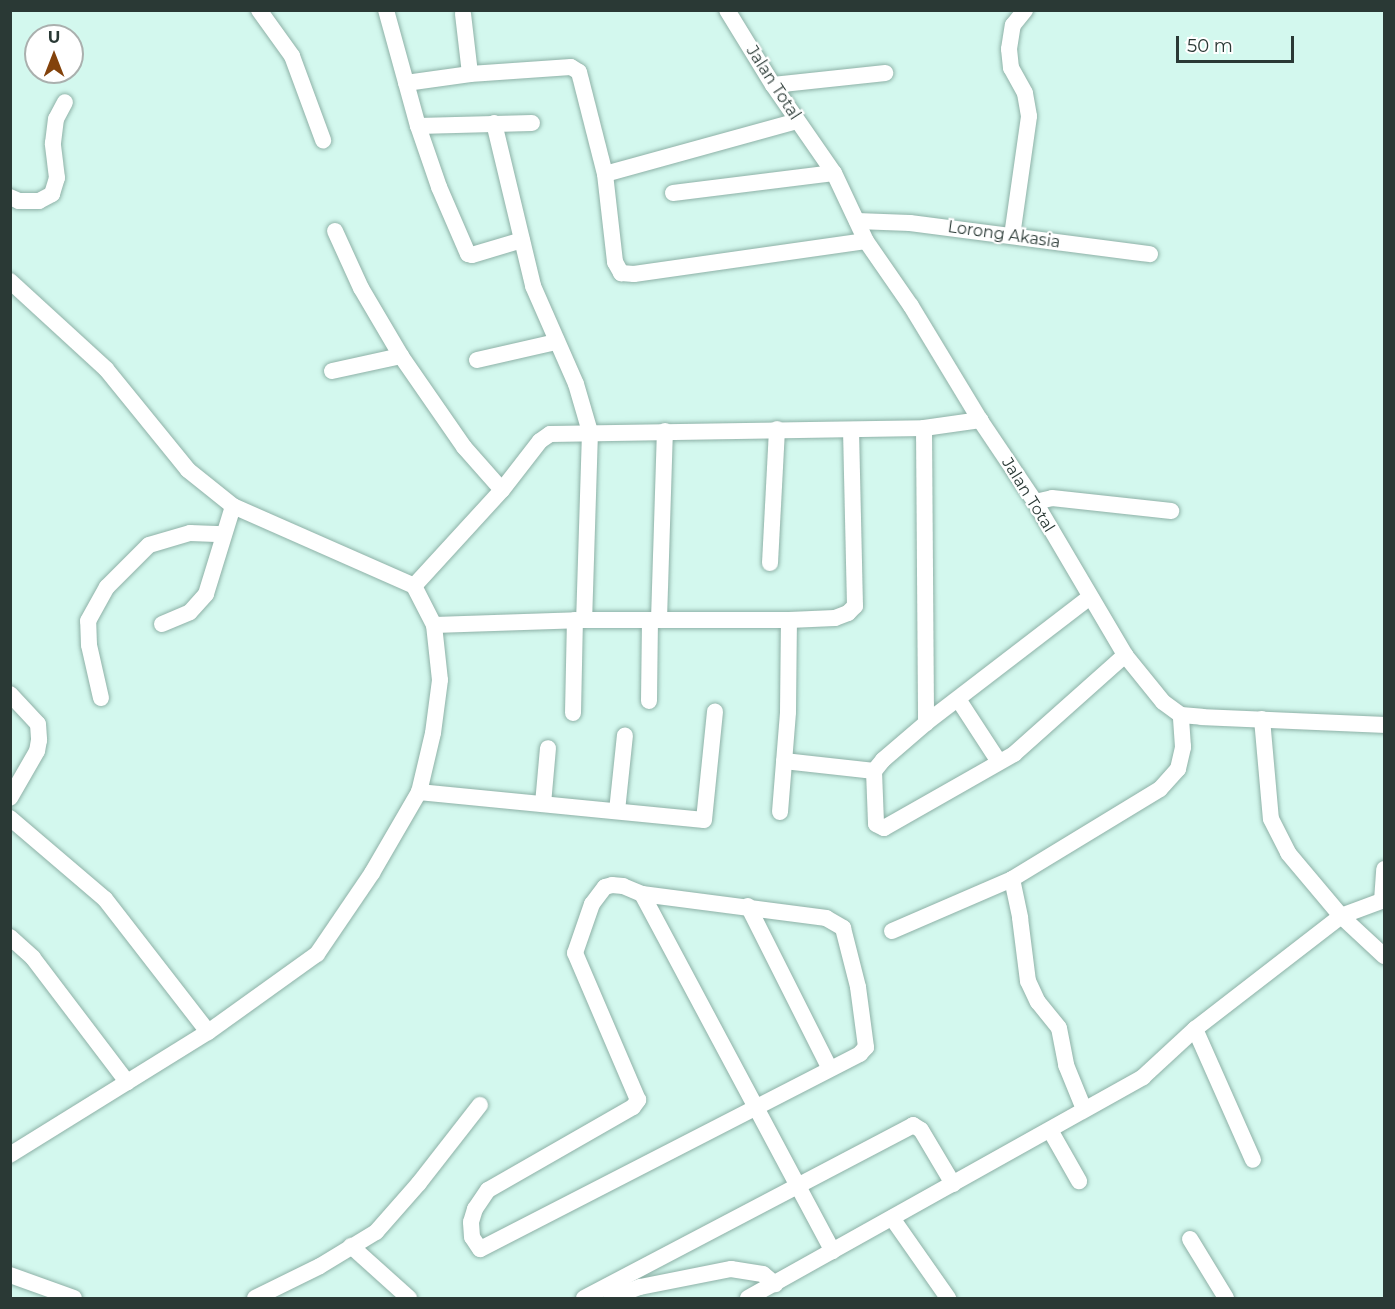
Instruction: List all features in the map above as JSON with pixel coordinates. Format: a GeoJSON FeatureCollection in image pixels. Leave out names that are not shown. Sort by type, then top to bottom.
{"type":"FeatureCollection","features":[{"type":"Feature","properties":{"kind":"street"},"geometry":{"type":"LineString","coordinates":[[259,10],[292,56],[323,140]]}},
{"type":"Feature","properties":{"kind":"street"},"geometry":{"type":"LineString","coordinates":[[386,10],[418,126],[439,187],[468,254],[472,255],[522,240]]}},
{"type":"Feature","properties":{"kind":"street","name":"Jalan Total"},"geometry":{"type":"LineString","coordinates":[[727,10],[773,85],[834,173],[866,241],[911,306],[980,420],[1035,502],[1125,655],[1163,702],[1181,715]]}},
{"type":"Feature","properties":{"kind":"street"},"geometry":{"type":"LineString","coordinates":[[1012,236],[1029,116],[1024,93],[1011,68],[1009,49],[1013,25],[1025,10]]}},
{"type":"Feature","properties":{"kind":"street"},"geometry":{"type":"LineString","coordinates":[[463,14],[470,74]]}},
{"type":"Feature","properties":{"kind":"street"},"geometry":{"type":"LineString","coordinates":[[406,83],[470,74],[571,67],[579,72],[605,174],[615,262],[621,273],[634,274],[866,241]]}},
{"type":"Feature","properties":{"kind":"street"},"geometry":{"type":"LineString","coordinates":[[773,85],[885,73]]}},
{"type":"Feature","properties":{"kind":"street"},"geometry":{"type":"LineString","coordinates":[[10,197],[19,201],[39,201],[52,194],[57,178],[53,143],[56,119],[65,102]]}},
{"type":"Feature","properties":{"kind":"street"},"geometry":{"type":"LineString","coordinates":[[605,174],[797,121]]}},
{"type":"Feature","properties":{"kind":"street"},"geometry":{"type":"LineString","coordinates":[[494,123],[533,286],[576,384],[590,432],[573,713]]}},
{"type":"Feature","properties":{"kind":"street"},"geometry":{"type":"LineString","coordinates":[[418,126],[532,123]]}},
{"type":"Feature","properties":{"kind":"street"},"geometry":{"type":"LineString","coordinates":[[673,193],[834,173]]}},
{"type":"Feature","properties":{"kind":"street","name":"Lorong Akasia"},"geometry":{"type":"LineString","coordinates":[[857,221],[910,222],[1150,254]]}},
{"type":"Feature","properties":{"kind":"street"},"geometry":{"type":"LineString","coordinates":[[335,231],[361,288],[401,356],[464,447],[502,490]]}},
{"type":"Feature","properties":{"kind":"street"},"geometry":{"type":"LineString","coordinates":[[10,281],[106,369],[188,470],[233,506],[414,586],[434,625],[440,680],[433,733],[419,792],[372,873],[317,954],[207,1032],[10,1155]]}},
{"type":"Feature","properties":{"kind":"street"},"geometry":{"type":"LineString","coordinates":[[477,360],[556,342]]}},
{"type":"Feature","properties":{"kind":"street"},"geometry":{"type":"LineString","coordinates":[[332,371],[401,356]]}},
{"type":"Feature","properties":{"kind":"street"},"geometry":{"type":"LineString","coordinates":[[414,586],[502,490],[540,441],[550,434],[924,428],[980,420]]}},
{"type":"Feature","properties":{"kind":"street"},"geometry":{"type":"LineString","coordinates":[[924,428],[926,723]]}},
{"type":"Feature","properties":{"kind":"street"},"geometry":{"type":"LineString","coordinates":[[770,563],[777,429]]}},
{"type":"Feature","properties":{"kind":"street"},"geometry":{"type":"LineString","coordinates":[[434,625],[580,620],[789,620],[835,618],[848,613],[855,606],[851,430]]}},
{"type":"Feature","properties":{"kind":"street"},"geometry":{"type":"LineString","coordinates":[[649,701],[665,431]]}},
{"type":"Feature","properties":{"kind":"street"},"geometry":{"type":"LineString","coordinates":[[1035,502],[1052,498],[1171,511]]}},
{"type":"Feature","properties":{"kind":"street"},"geometry":{"type":"LineString","coordinates":[[162,624],[190,612],[206,594],[233,506]]}},
{"type":"Feature","properties":{"kind":"street"},"geometry":{"type":"LineString","coordinates":[[101,698],[89,645],[88,621],[107,587],[148,545],[190,533],[223,534]]}},
{"type":"Feature","properties":{"kind":"street"},"geometry":{"type":"LineString","coordinates":[[784,761],[874,771],[926,723],[1089,597]]}},
{"type":"Feature","properties":{"kind":"street"},"geometry":{"type":"LineString","coordinates":[[780,812],[788,712],[789,620]]}},
{"type":"Feature","properties":{"kind":"street"},"geometry":{"type":"LineString","coordinates":[[874,771],[876,824],[884,828],[1014,754],[1125,655]]}},
{"type":"Feature","properties":{"kind":"street"},"geometry":{"type":"LineString","coordinates":[[10,694],[38,724],[39,740],[37,751],[10,798]]}},
{"type":"Feature","properties":{"kind":"street"},"geometry":{"type":"LineString","coordinates":[[958,699],[999,762]]}},
{"type":"Feature","properties":{"kind":"street"},"geometry":{"type":"LineString","coordinates":[[419,792],[704,820],[715,712]]}},
{"type":"Feature","properties":{"kind":"street"},"geometry":{"type":"LineString","coordinates":[[892,931],[1012,879],[1160,789],[1178,769],[1183,747],[1181,715],[1384,725]]}},
{"type":"Feature","properties":{"kind":"street"},"geometry":{"type":"LineString","coordinates":[[1262,719],[1271,819],[1288,853],[1341,916],[1384,956]]}},
{"type":"Feature","properties":{"kind":"street"},"geometry":{"type":"LineString","coordinates":[[617,811],[625,735]]}},
{"type":"Feature","properties":{"kind":"street"},"geometry":{"type":"LineString","coordinates":[[543,804],[548,748]]}},
{"type":"Feature","properties":{"kind":"street"},"geometry":{"type":"LineString","coordinates":[[10,818],[105,898],[207,1032]]}},
{"type":"Feature","properties":{"kind":"street"},"geometry":{"type":"LineString","coordinates":[[748,1299],[1143,1077],[1195,1029],[1341,916],[1383,901],[1384,869]]}},
{"type":"Feature","properties":{"kind":"street"},"geometry":{"type":"LineString","coordinates":[[1012,879],[1020,918],[1028,981],[1038,1002],[1059,1028],[1066,1065],[1084,1109]]}},
{"type":"Feature","properties":{"kind":"street"},"geometry":{"type":"LineString","coordinates":[[623,886],[642,894],[748,906],[826,918],[843,928],[858,987],[866,1047],[860,1054],[829,1067],[483,1248],[477,1247],[471,1222],[475,1209],[488,1190],[633,1107],[638,1100],[575,953],[592,904],[605,887],[623,886]]}},
{"type":"Feature","properties":{"kind":"street"},"geometry":{"type":"LineString","coordinates":[[642,894],[833,1251]]}},
{"type":"Feature","properties":{"kind":"street"},"geometry":{"type":"LineString","coordinates":[[748,906],[829,1067]]}},
{"type":"Feature","properties":{"kind":"street"},"geometry":{"type":"LineString","coordinates":[[10,937],[33,958],[127,1082]]}},
{"type":"Feature","properties":{"kind":"street"},"geometry":{"type":"LineString","coordinates":[[1195,1029],[1253,1160]]}},
{"type":"Feature","properties":{"kind":"street"},"geometry":{"type":"LineString","coordinates":[[255,1299],[320,1266],[376,1232],[419,1183],[480,1105]]}},
{"type":"Feature","properties":{"kind":"street"},"geometry":{"type":"LineString","coordinates":[[584,1299],[913,1125],[921,1130],[953,1184]]}},
{"type":"Feature","properties":{"kind":"street"},"geometry":{"type":"LineString","coordinates":[[1050,1130],[1079,1181]]}},
{"type":"Feature","properties":{"kind":"street"},"geometry":{"type":"LineString","coordinates":[[892,1218],[948,1299]]}},
{"type":"Feature","properties":{"kind":"street"},"geometry":{"type":"LineString","coordinates":[[1190,1239],[1226,1299]]}},
{"type":"Feature","properties":{"kind":"street"},"geometry":{"type":"LineString","coordinates":[[351,1246],[410,1299]]}},
{"type":"Feature","properties":{"kind":"street"},"geometry":{"type":"LineString","coordinates":[[611,1299],[640,1287],[731,1269],[763,1274],[775,1284]]}},
{"type":"Feature","properties":{"kind":"street"},"geometry":{"type":"LineString","coordinates":[[10,1275],[74,1299]]}}]}
